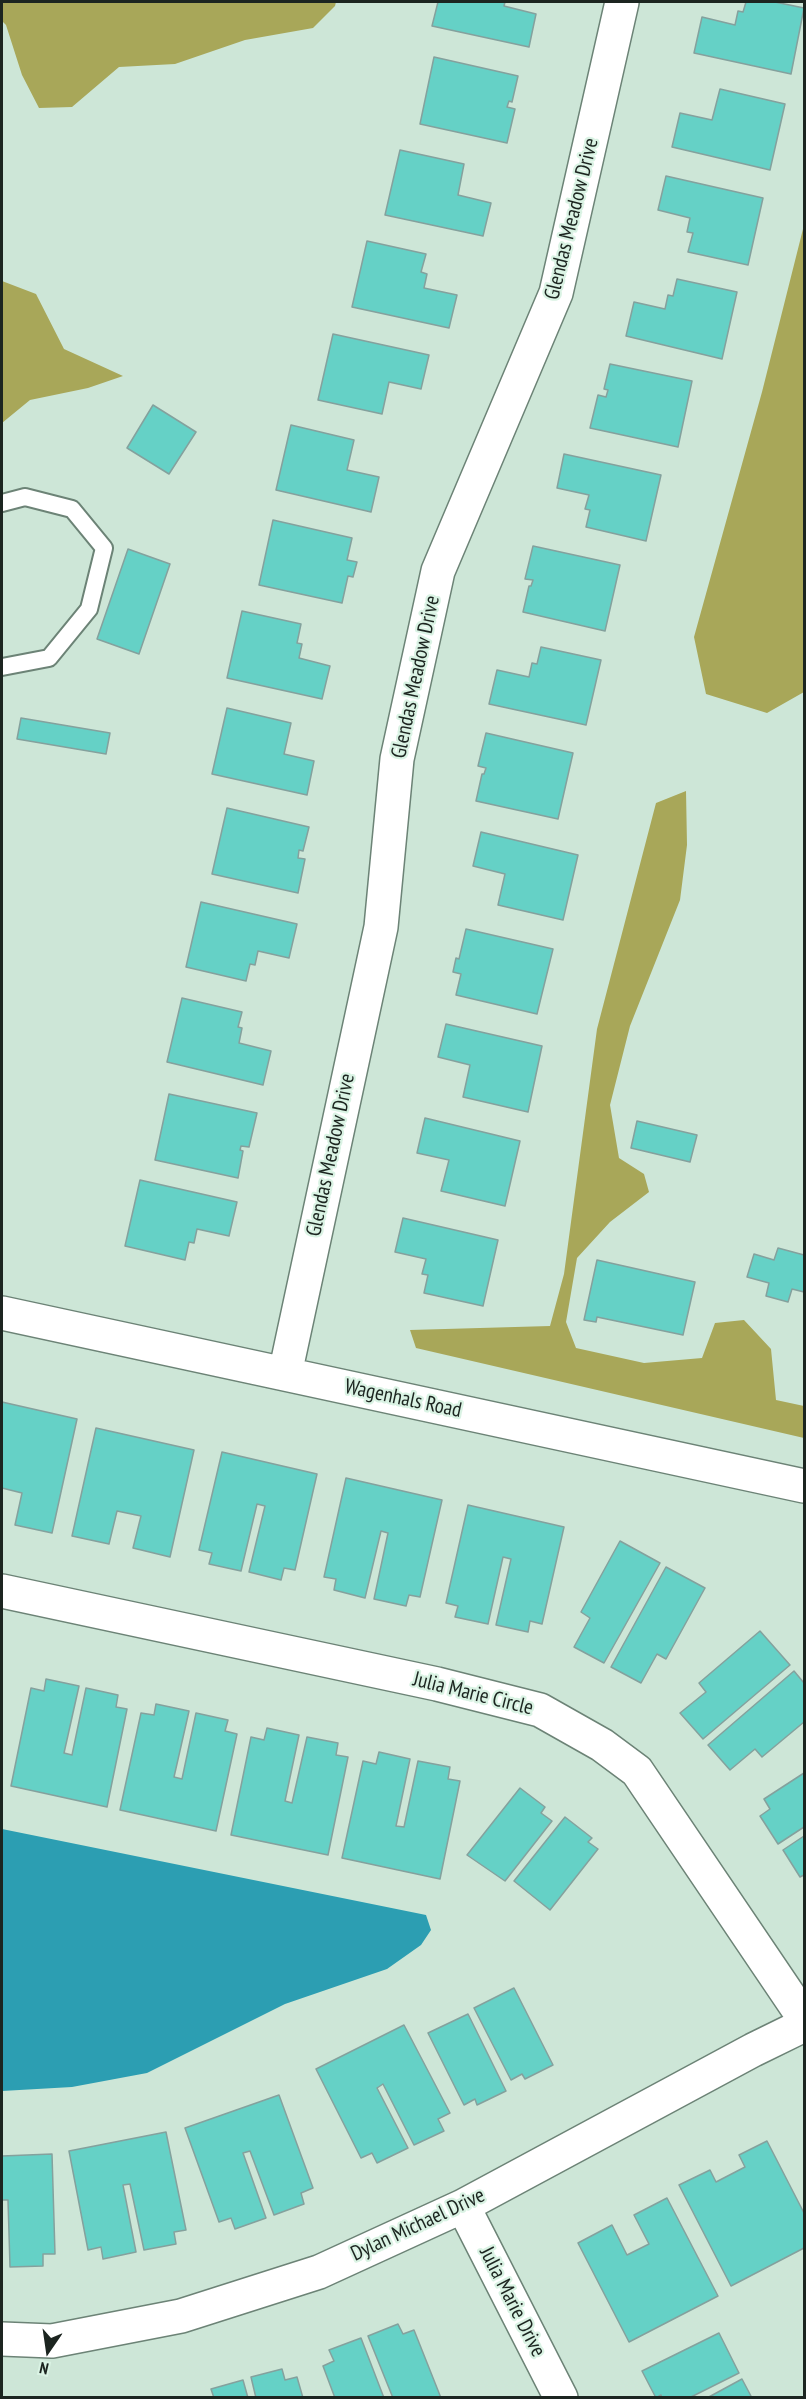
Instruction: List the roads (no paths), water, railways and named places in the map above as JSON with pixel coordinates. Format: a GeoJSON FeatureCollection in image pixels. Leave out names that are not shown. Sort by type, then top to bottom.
{"type":"FeatureCollection","features":[{"type":"Feature","properties":{"kind":"street","name":"Glendas Meadow Drive"},"geometry":{"type":"LineString","coordinates":[[285,1374],[381,927],[397,759],[438,572],[556,293],[622,2]]}},
{"type":"Feature","properties":{"kind":"street","name":"Wagenhals Road"},"geometry":{"type":"LineString","coordinates":[[2,1313],[804,1486]]}},
{"type":"Feature","properties":{"kind":"street","name":"Julia Marie Circle"},"geometry":{"type":"LineString","coordinates":[[2,1592],[437,1684],[540,1710],[602,1745],[637,1771],[804,2018]]}},
{"type":"Feature","properties":{"kind":"street","name":"Dylan Michael Drive"},"geometry":{"type":"LineString","coordinates":[[2,2339],[52,2341],[181,2316],[319,2271],[463,2205],[804,2025]]}},
{"type":"Feature","properties":{"kind":"street","name":"Julia Marie Drive"},"geometry":{"type":"LineString","coordinates":[[463,2205],[561,2397]]}},
{"type":"Feature","properties":{"kind":"lane"},"geometry":{"type":"LineString","coordinates":[[2,503],[25,497],[72,509],[104,548],[89,609],[49,658],[2,667]]}},
{"type":"Feature","properties":{"kind":"water"},"geometry":{"type":"Polygon","coordinates":[[[2,1829],[426,1915],[431,1930],[421,1945],[387,1969],[285,2004],[147,2073],[72,2087],[2,2091],[2,1829]]]}}]}
